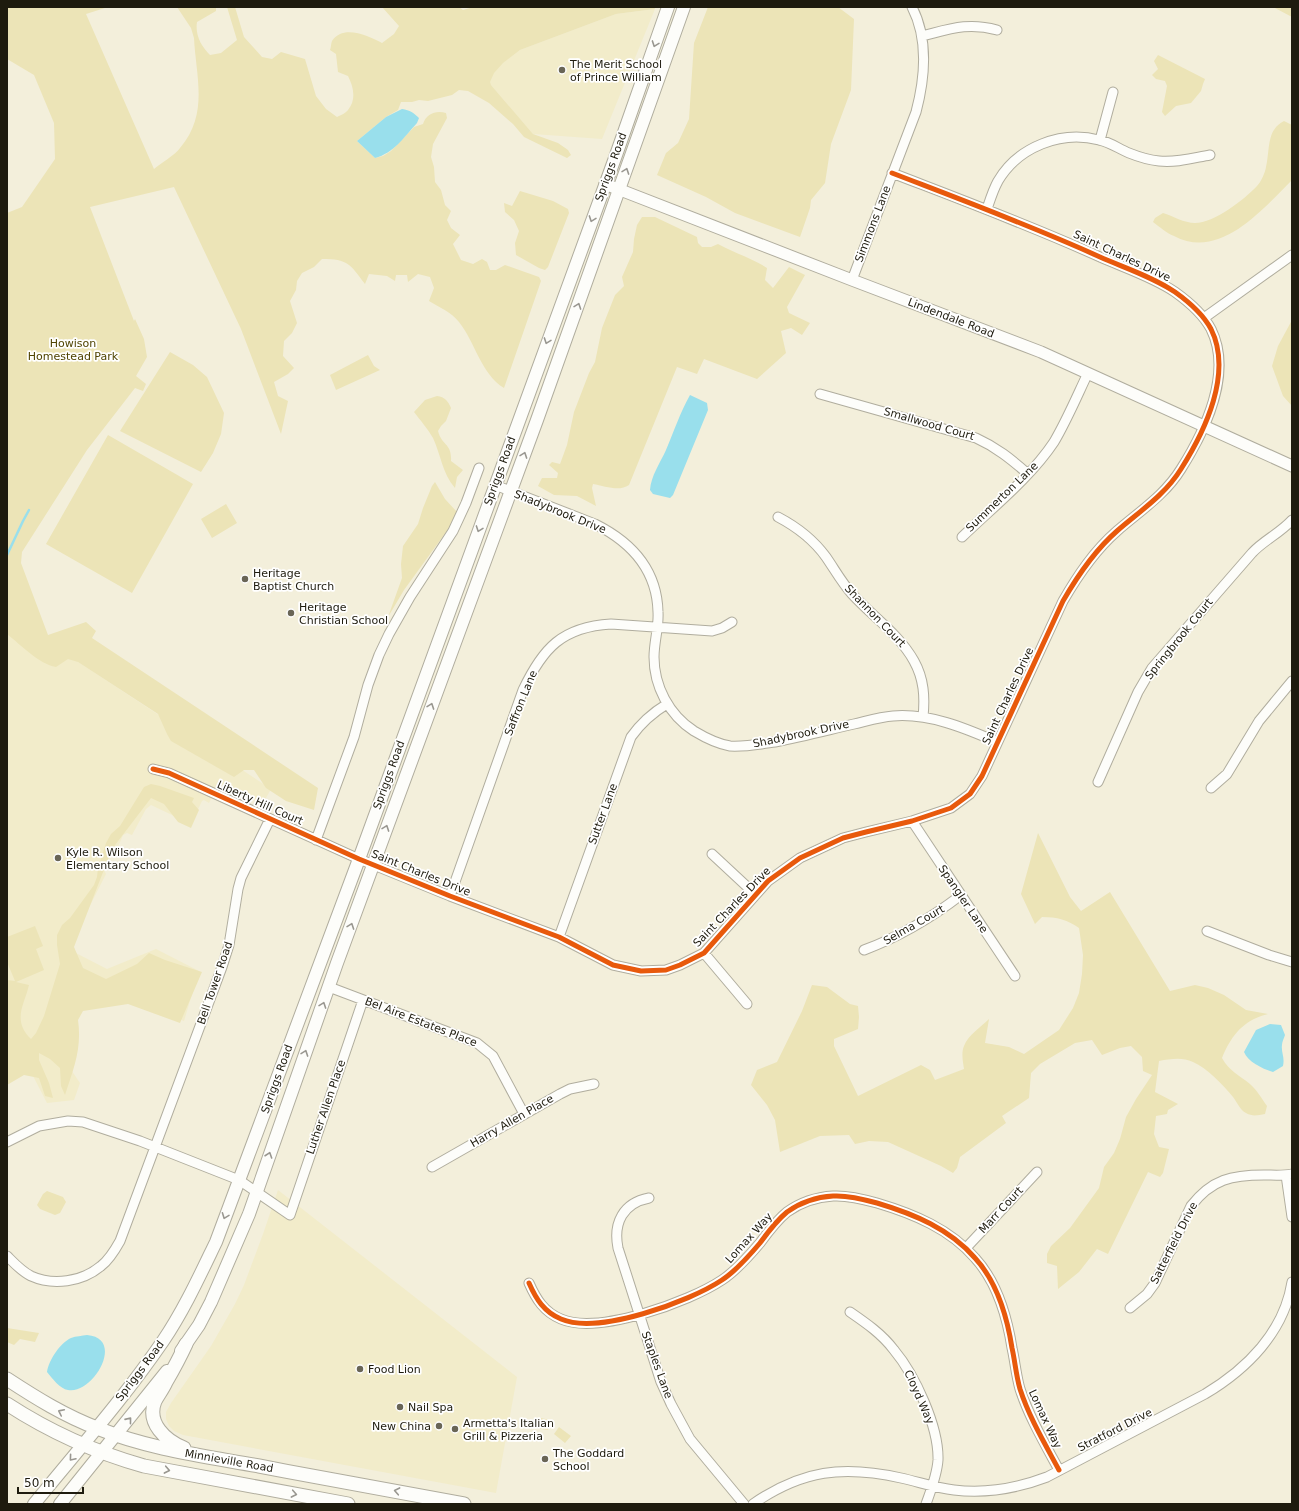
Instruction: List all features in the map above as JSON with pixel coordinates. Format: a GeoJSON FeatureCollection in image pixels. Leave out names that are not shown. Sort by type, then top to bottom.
{"type":"FeatureCollection","features":[{"type":"Feature","properties":{"kind":"main road","name":"Spriggs Road"},"geometry":{"type":"LineString","coordinates":[[34,1504],[83,1445],[152,1357],[182,1308],[216,1242],[359,859],[668,7]]}},
{"type":"Feature","properties":{"kind":"main road","name":"Spriggs Road"},"geometry":{"type":"LineString","coordinates":[[60,1504],[162,1379],[199,1325],[242,1232],[373,864],[620,190],[684,7]]}},
{"type":"Feature","properties":{"kind":"main road"},"geometry":{"type":"LineString","coordinates":[[186,1344],[177,1364],[155,1401],[153,1417],[161,1432],[167,1439],[187,1449],[226,1460]]}},
{"type":"Feature","properties":{"kind":"main road","name":"Minnieville Road"},"geometry":{"type":"LineString","coordinates":[[7,1379],[55,1409],[96,1428],[116,1435],[172,1450],[435,1501],[464,1504]]}},
{"type":"Feature","properties":{"kind":"main road","name":"Minnieville Road"},"geometry":{"type":"LineString","coordinates":[[7,1404],[42,1426],[83,1445],[102,1453],[144,1466],[348,1504]]}},
{"type":"Feature","properties":{"kind":"street","name":"Simmons Lane"},"geometry":{"type":"LineString","coordinates":[[852,280],[916,112],[921,95],[924,74],[922,36],[912,7]]}},
{"type":"Feature","properties":{"kind":"street"},"geometry":{"type":"LineString","coordinates":[[922,36],[964,26],[980,26],[997,30]]}},
{"type":"Feature","properties":{"kind":"street"},"geometry":{"type":"LineString","coordinates":[[1100,140],[1113,92]]}},
{"type":"Feature","properties":{"kind":"street"},"geometry":{"type":"LineString","coordinates":[[987,209],[999,180],[1012,165],[1029,150],[1051,140],[1067,137],[1080,137],[1100,140],[1130,154],[1159,161],[1178,161],[1210,155]]}},
{"type":"Feature","properties":{"kind":"street","name":"Saint Charles Drive"},"geometry":{"type":"LineString","coordinates":[[359,859],[450,896],[559,937],[613,965],[641,971],[666,970],[704,953],[756,894],[784,869],[800,858],[821,847],[866,832],[912,822],[950,808],[970,794],[982,776],[1063,601],[1074,582],[1101,546],[1165,491],[1180,471],[1204,426],[1214,399],[1218,370],[1217,352],[1214,337],[1204,318],[1185,300],[1164,286],[1045,232],[892,173]]}},
{"type":"Feature","properties":{"kind":"street","name":"Lindendale Road"},"geometry":{"type":"LineString","coordinates":[[604,184],[1034,349],[1292,466]]}},
{"type":"Feature","properties":{"kind":"street"},"geometry":{"type":"LineString","coordinates":[[1204,318],[1292,254]]}},
{"type":"Feature","properties":{"kind":"street","name":"Summerton Lane"},"geometry":{"type":"LineString","coordinates":[[962,537],[1028,474],[1042,458],[1062,428],[1088,373]]}},
{"type":"Feature","properties":{"kind":"street","name":"Smallwood Court"},"geometry":{"type":"LineString","coordinates":[[820,394],[976,438],[990,444],[1004,453],[1028,474]]}},
{"type":"Feature","properties":{"kind":"street","name":"Spriggs Road"},"geometry":{"type":"LineString","coordinates":[[316,840],[354,737],[368,685],[379,655],[410,597],[453,531],[480,468]]}},
{"type":"Feature","properties":{"kind":"street","name":"Shadybrook Drive"},"geometry":{"type":"LineString","coordinates":[[495,485],[600,527],[621,539],[640,558],[653,582],[658,611],[658,627],[654,656],[658,684],[667,704],[682,721],[707,738],[730,746],[763,744],[878,718],[893,716],[923,717],[951,725],[997,742]]}},
{"type":"Feature","properties":{"kind":"street","name":"Shannon Court"},"geometry":{"type":"LineString","coordinates":[[778,516],[796,528],[816,545],[852,594],[898,639],[907,650],[915,662],[923,687],[923,717]]}},
{"type":"Feature","properties":{"kind":"street","name":"Springbrook Court"},"geometry":{"type":"LineString","coordinates":[[1098,782],[1138,692],[1152,668],[1256,548],[1275,536],[1292,520]]}},
{"type":"Feature","properties":{"kind":"street","name":"Saffron Lane"},"geometry":{"type":"LineString","coordinates":[[450,896],[523,690],[543,656],[562,638],[583,627],[611,624],[712,630],[722,628],[732,622]]}},
{"type":"Feature","properties":{"kind":"street"},"geometry":{"type":"LineString","coordinates":[[1211,788],[1227,774],[1259,721],[1292,682]]}},
{"type":"Feature","properties":{"kind":"street","name":"Sutter Lane"},"geometry":{"type":"LineString","coordinates":[[559,937],[631,737],[640,725],[653,713],[667,704]]}},
{"type":"Feature","properties":{"kind":"street","name":"Liberty Hill Court"},"geometry":{"type":"LineString","coordinates":[[153,769],[169,773],[359,859]]}},
{"type":"Feature","properties":{"kind":"street","name":"Bell Tower Road"},"geometry":{"type":"LineString","coordinates":[[7,1256],[30,1275],[39,1279],[62,1282],[76,1280],[96,1270],[109,1258],[120,1241],[227,953],[241,878],[270,819]]}},
{"type":"Feature","properties":{"kind":"street","name":"Spangler Lane"},"geometry":{"type":"LineString","coordinates":[[912,822],[1015,976]]}},
{"type":"Feature","properties":{"kind":"street"},"geometry":{"type":"LineString","coordinates":[[712,854],[756,894]]}},
{"type":"Feature","properties":{"kind":"street","name":"Selma Court"},"geometry":{"type":"LineString","coordinates":[[864,950],[882,944],[928,920],[961,896]]}},
{"type":"Feature","properties":{"kind":"street"},"geometry":{"type":"LineString","coordinates":[[1207,931],[1292,962]]}},
{"type":"Feature","properties":{"kind":"street"},"geometry":{"type":"LineString","coordinates":[[704,953],[747,1004]]}},
{"type":"Feature","properties":{"kind":"street","name":"Bel Aire Estates Place"},"geometry":{"type":"LineString","coordinates":[[329,987],[477,1043],[493,1056],[524,1114]]}},
{"type":"Feature","properties":{"kind":"street","name":"Luther Allen Place"},"geometry":{"type":"LineString","coordinates":[[256,1192],[290,1214],[363,1000]]}},
{"type":"Feature","properties":{"kind":"street","name":"Harry Allen Place"},"geometry":{"type":"LineString","coordinates":[[432,1167],[570,1089],[594,1084]]}},
{"type":"Feature","properties":{"kind":"street"},"geometry":{"type":"LineString","coordinates":[[7,1142],[39,1126],[68,1121],[83,1122],[154,1147],[239,1180],[256,1192]]}},
{"type":"Feature","properties":{"kind":"street","name":"Marr Court"},"geometry":{"type":"LineString","coordinates":[[966,1248],[1037,1172]]}},
{"type":"Feature","properties":{"kind":"street"},"geometry":{"type":"LineString","coordinates":[[1289,1174],[1292,1217]]}},
{"type":"Feature","properties":{"kind":"street","name":"Satterfield Drive"},"geometry":{"type":"LineString","coordinates":[[1130,1308],[1147,1294],[1155,1283],[1191,1206],[1199,1195],[1216,1183],[1235,1176],[1289,1174]]}},
{"type":"Feature","properties":{"kind":"street","name":"Lomax Way"},"geometry":{"type":"LineString","coordinates":[[529,1283],[535,1297],[543,1307],[551,1314],[571,1322],[602,1323],[623,1320],[696,1294],[724,1279],[758,1246],[776,1222],[796,1206],[819,1198],[848,1196],[898,1210],[930,1223],[949,1234],[966,1248],[986,1273],[1001,1303],[1008,1327],[1019,1387],[1028,1410],[1059,1470]]}},
{"type":"Feature","properties":{"kind":"street","name":"Staples Lane"},"geometry":{"type":"LineString","coordinates":[[649,1198],[633,1202],[620,1219],[616,1232],[618,1248],[661,1382],[682,1425],[690,1439],[744,1504]]}},
{"type":"Feature","properties":{"kind":"street","name":"Stratford Drive"},"geometry":{"type":"LineString","coordinates":[[753,1504],[766,1495],[784,1486],[802,1479],[834,1471],[878,1474],[954,1490],[978,1491],[998,1490],[1028,1484],[1047,1477],[1223,1384],[1238,1372],[1263,1346],[1289,1302],[1292,1282]]}},
{"type":"Feature","properties":{"kind":"street","name":"Cloyd Way"},"geometry":{"type":"LineString","coordinates":[[850,1312],[882,1336],[894,1350],[914,1380],[927,1411],[935,1434],[938,1461],[933,1486],[926,1504]]}},
{"type":"Feature","properties":{"kind":"shaded area","name":"The Merit School of Prince William"},"geometry":{"type":"Polygon","coordinates":[[[655,9],[602,139],[533,134],[484,77],[520,50],[616,14],[655,9]]]}},
{"type":"Feature","properties":{"kind":"shaded area","name":"Kyle R. Wilson Elementary School"},"geometry":{"type":"Polygon","coordinates":[[[7,615],[271,789],[266,798],[259,801],[219,783],[209,803],[204,800],[202,801],[191,824],[151,805],[146,809],[132,835],[127,833],[123,835],[115,854],[107,860],[103,868],[106,874],[68,949],[107,969],[156,949],[199,971],[184,1021],[126,998],[75,1010],[59,1052],[80,1083],[74,1100],[47,1103],[31,1072],[7,1074],[7,615]]]}},
{"type":"Feature","properties":{"kind":"shaded area"},"geometry":{"type":"Polygon","coordinates":[[[278,1190],[517,1377],[496,1493],[183,1435],[174,1431],[169,1426],[166,1419],[166,1412],[211,1346],[244,1285],[278,1190]]]}},
{"type":"Feature","properties":{"kind":"green space","name":"Howison Homestead Park"},"geometry":{"type":"Polygon","coordinates":[[[7,7],[108,7],[86,14],[154,169],[175,154],[180,148],[189,135],[195,122],[198,109],[199,95],[194,38],[191,28],[177,7],[216,7],[216,11],[197,22],[199,40],[210,55],[221,53],[237,40],[227,7],[235,7],[244,37],[262,57],[272,59],[281,52],[305,59],[316,96],[326,109],[337,117],[345,113],[351,106],[353,93],[348,76],[338,72],[336,54],[330,50],[332,41],[337,36],[349,32],[370,37],[382,43],[394,34],[399,26],[382,7],[459,7],[463,10],[473,7],[654,7],[655,9],[616,14],[520,50],[503,63],[494,73],[490,82],[491,85],[533,134],[558,143],[568,150],[571,155],[567,158],[524,137],[513,124],[489,103],[468,91],[459,90],[452,95],[428,101],[419,100],[412,102],[401,102],[398,110],[386,117],[357,141],[375,158],[383,156],[391,151],[414,127],[423,124],[429,115],[439,112],[446,113],[447,118],[433,144],[431,157],[434,167],[435,182],[441,190],[445,205],[451,211],[447,220],[451,228],[460,235],[453,244],[461,260],[473,264],[482,259],[487,262],[490,270],[496,270],[505,265],[539,277],[541,281],[504,388],[490,375],[465,330],[456,318],[429,301],[434,288],[430,277],[418,274],[408,282],[407,275],[396,275],[395,281],[387,276],[369,274],[365,284],[348,264],[338,260],[322,259],[314,267],[302,273],[297,281],[296,290],[290,301],[297,323],[292,333],[284,341],[283,356],[294,368],[288,374],[274,382],[278,396],[288,401],[281,434],[241,329],[174,187],[90,207],[134,321],[135,319],[144,339],[147,357],[136,376],[146,384],[143,391],[135,388],[87,450],[22,552],[21,563],[48,635],[86,622],[96,631],[92,638],[318,788],[314,810],[286,801],[266,788],[254,770],[244,770],[234,777],[171,741],[158,714],[78,662],[68,659],[56,667],[50,665],[30,654],[7,634],[7,213],[22,207],[55,159],[54,123],[34,75],[7,59],[7,7]]]}},
{"type":"Feature","properties":{"kind":"green space"},"geometry":{"type":"Polygon","coordinates":[[[708,7],[838,7],[854,19],[851,90],[831,144],[825,183],[811,200],[810,208],[800,237],[735,213],[706,197],[657,175],[666,153],[678,143],[689,119],[694,43],[708,7]]]}},
{"type":"Feature","properties":{"kind":"green space"},"geometry":{"type":"Polygon","coordinates":[[[1273,7],[1292,7],[1292,17],[1273,7]]]}},
{"type":"Feature","properties":{"kind":"green space"},"geometry":{"type":"Polygon","coordinates":[[[1158,55],[1205,79],[1201,91],[1191,103],[1176,106],[1165,116],[1162,112],[1167,86],[1165,81],[1156,79],[1152,75],[1158,69],[1154,61],[1158,55]]]}},
{"type":"Feature","properties":{"kind":"green space"},"geometry":{"type":"Polygon","coordinates":[[[1284,121],[1292,125],[1292,180],[1254,217],[1224,237],[1208,242],[1191,242],[1174,236],[1153,222],[1155,218],[1163,213],[1187,222],[1203,222],[1220,215],[1237,204],[1251,192],[1264,175],[1271,135],[1278,125],[1284,121]]]}},
{"type":"Feature","properties":{"kind":"green space"},"geometry":{"type":"Polygon","coordinates":[[[520,191],[553,201],[568,209],[569,213],[548,267],[545,270],[516,255],[515,243],[519,231],[514,220],[505,212],[504,203],[512,206],[520,191]]]}},
{"type":"Feature","properties":{"kind":"green space"},"geometry":{"type":"Polygon","coordinates":[[[642,217],[655,217],[697,237],[698,243],[702,247],[711,247],[718,244],[761,264],[767,268],[765,280],[773,288],[789,267],[805,275],[787,307],[789,313],[810,323],[802,335],[791,328],[781,331],[786,353],[757,379],[704,359],[697,374],[677,367],[629,485],[616,488],[593,484],[592,488],[596,506],[577,496],[554,495],[538,486],[542,478],[557,478],[558,473],[549,465],[552,462],[560,464],[567,445],[574,412],[589,373],[595,362],[602,328],[615,295],[624,286],[622,277],[633,252],[637,225],[642,217]]]}},
{"type":"Feature","properties":{"kind":"green space"},"geometry":{"type":"Polygon","coordinates":[[[1292,320],[1292,406],[1283,396],[1272,366],[1278,346],[1292,320]]]}},
{"type":"Feature","properties":{"kind":"green space"},"geometry":{"type":"Polygon","coordinates":[[[170,352],[193,365],[207,377],[224,413],[221,434],[213,453],[201,472],[120,431],[170,352]]]}},
{"type":"Feature","properties":{"kind":"green space"},"geometry":{"type":"Polygon","coordinates":[[[368,355],[374,366],[380,370],[336,390],[330,375],[368,355]]]}},
{"type":"Feature","properties":{"kind":"green space"},"geometry":{"type":"Polygon","coordinates":[[[437,396],[446,400],[451,408],[446,421],[438,431],[450,451],[451,461],[463,470],[457,477],[455,488],[444,470],[433,438],[414,412],[425,400],[437,396]]]}},
{"type":"Feature","properties":{"kind":"green space"},"geometry":{"type":"Polygon","coordinates":[[[108,435],[193,484],[132,593],[46,544],[108,435]]]}},
{"type":"Feature","properties":{"kind":"green space"},"geometry":{"type":"Polygon","coordinates":[[[435,482],[445,499],[457,512],[449,528],[404,590],[388,617],[402,578],[401,564],[403,546],[418,524],[423,508],[435,482]]]}},
{"type":"Feature","properties":{"kind":"green space"},"geometry":{"type":"Polygon","coordinates":[[[226,504],[237,523],[212,538],[201,519],[226,504]]]}},
{"type":"Feature","properties":{"kind":"green space"},"geometry":{"type":"Polygon","coordinates":[[[151,784],[194,798],[192,802],[199,810],[191,828],[178,822],[164,804],[151,798],[112,849],[74,947],[83,968],[106,979],[137,964],[149,953],[202,972],[180,1023],[128,1004],[83,1011],[78,1020],[78,1049],[65,1095],[61,1086],[60,1068],[50,1059],[39,1053],[39,1060],[49,1083],[53,1098],[45,1096],[39,1078],[24,1075],[7,1085],[7,980],[15,981],[7,962],[7,937],[35,926],[43,946],[36,949],[44,970],[16,982],[29,985],[22,1006],[21,1019],[25,1032],[31,1039],[36,1033],[44,1016],[60,964],[57,935],[62,925],[70,918],[94,885],[106,843],[111,834],[120,826],[144,787],[151,784]]]}},
{"type":"Feature","properties":{"kind":"green space"},"geometry":{"type":"Polygon","coordinates":[[[1038,833],[1070,897],[1081,911],[1110,892],[1170,991],[1195,985],[1208,988],[1224,995],[1246,1010],[1268,1014],[1252,1020],[1239,1030],[1229,1043],[1222,1058],[1231,1070],[1250,1084],[1257,1092],[1267,1106],[1265,1114],[1253,1115],[1244,1112],[1220,1082],[1204,1068],[1189,1060],[1172,1059],[1159,1061],[1155,1092],[1178,1104],[1168,1110],[1167,1114],[1156,1116],[1154,1134],[1159,1147],[1169,1149],[1163,1173],[1160,1177],[1148,1172],[1108,1254],[1097,1249],[1079,1272],[1058,1289],[1057,1266],[1047,1263],[1047,1254],[1051,1246],[1070,1228],[1099,1188],[1104,1167],[1114,1153],[1120,1139],[1126,1117],[1152,1075],[1143,1071],[1142,1057],[1131,1046],[1120,1048],[1102,1055],[1092,1040],[1075,1043],[1040,1064],[1031,1073],[1029,1098],[1002,1116],[1006,1123],[960,1157],[957,1168],[953,1173],[888,1142],[869,1141],[855,1144],[849,1135],[820,1136],[780,1152],[775,1120],[767,1105],[751,1085],[757,1070],[777,1062],[802,1011],[812,985],[827,987],[850,1004],[858,1006],[858,1029],[834,1039],[834,1046],[858,1096],[921,1065],[930,1070],[935,1080],[964,1069],[962,1058],[966,1042],[989,1019],[985,1043],[1009,1047],[1024,1054],[1059,1030],[1073,1008],[1079,993],[1083,955],[1079,928],[1066,921],[1042,917],[1035,924],[1021,894],[1038,833]]]}},
{"type":"Feature","properties":{"kind":"green space"},"geometry":{"type":"Polygon","coordinates":[[[47,1191],[63,1197],[66,1202],[60,1213],[55,1215],[40,1209],[37,1205],[43,1194],[47,1191]]]}},
{"type":"Feature","properties":{"kind":"green space"},"geometry":{"type":"Polygon","coordinates":[[[7,1328],[39,1333],[35,1342],[20,1339],[14,1345],[7,1342],[7,1328]]]}},
{"type":"Feature","properties":{"kind":"green space"},"geometry":{"type":"Polygon","coordinates":[[[536,1417],[550,1420],[548,1430],[534,1428],[536,1417]]]}},
{"type":"Feature","properties":{"kind":"green space"},"geometry":{"type":"Polygon","coordinates":[[[559,1427],[571,1436],[565,1443],[554,1434],[559,1427]]]}},
{"type":"Feature","properties":{"kind":"water"},"geometry":{"type":"Polygon","coordinates":[[[402,109],[414,113],[419,118],[417,123],[393,148],[382,156],[375,158],[357,141],[386,117],[402,109]]]}},
{"type":"Feature","properties":{"kind":"water"},"geometry":{"type":"Polygon","coordinates":[[[690,395],[707,403],[708,410],[673,495],[670,498],[653,494],[650,490],[654,475],[690,395]]]}},
{"type":"Feature","properties":{"kind":"water"},"geometry":{"type":"Polygon","coordinates":[[[1270,1024],[1281,1025],[1285,1035],[1282,1045],[1284,1060],[1283,1066],[1273,1072],[1252,1062],[1244,1052],[1256,1030],[1270,1024]]]}},
{"type":"Feature","properties":{"kind":"water"},"geometry":{"type":"Polygon","coordinates":[[[87,1335],[98,1338],[104,1346],[105,1355],[102,1366],[87,1384],[78,1389],[68,1390],[62,1388],[47,1372],[50,1362],[59,1348],[67,1340],[73,1337],[87,1335]]]}},
{"type":"Feature","properties":{"kind":"waterway"},"geometry":{"type":"LineString","coordinates":[[7,555],[29,510]]}},
{"type":"Feature","properties":{"kind":"cycle path"},"geometry":{"type":"LineString","coordinates":[[153,769],[169,773],[359,859],[450,896],[559,937],[613,965],[641,971],[666,970],[704,953],[768,881],[800,858],[843,838],[912,821],[951,808],[970,794],[982,776],[1063,601],[1075,582],[1101,547],[1117,531],[1160,495],[1175,478],[1190,454],[1207,420],[1218,383],[1219,364],[1217,346],[1211,329],[1200,313],[1180,296],[1158,282],[1023,224],[892,173]]}},
{"type":"Feature","properties":{"kind":"cycle path"},"geometry":{"type":"LineString","coordinates":[[529,1283],[545,1309],[561,1319],[577,1323],[597,1323],[620,1319],[643,1314],[688,1298],[722,1280],[747,1258],[783,1215],[792,1208],[803,1203],[821,1198],[844,1196],[891,1207],[918,1218],[943,1231],[965,1248],[983,1267],[995,1289],[1004,1312],[1020,1389],[1028,1410],[1059,1470]]}},
{"type":"Feature","properties":{"kind":"place","name":"The Merit School of Prince William"},"geometry":{"type":"Point","coordinates":[562,70]}},
{"type":"Feature","properties":{"kind":"place","name":"Heritage Baptist Church"},"geometry":{"type":"Point","coordinates":[245,579]}},
{"type":"Feature","properties":{"kind":"place","name":"Heritage Christian School"},"geometry":{"type":"Point","coordinates":[291,613]}},
{"type":"Feature","properties":{"kind":"place","name":"Kyle R. Wilson Elementary School"},"geometry":{"type":"Point","coordinates":[58,858]}},
{"type":"Feature","properties":{"kind":"place","name":"Food Lion"},"geometry":{"type":"Point","coordinates":[360,1369]}},
{"type":"Feature","properties":{"kind":"place","name":"Nail Spa"},"geometry":{"type":"Point","coordinates":[400,1407]}},
{"type":"Feature","properties":{"kind":"place","name":"New China"},"geometry":{"type":"Point","coordinates":[439,1426]}},
{"type":"Feature","properties":{"kind":"place","name":"Armetta's Italian Grill & Pizzeria"},"geometry":{"type":"Point","coordinates":[455,1429]}},
{"type":"Feature","properties":{"kind":"place","name":"The Goddard School"},"geometry":{"type":"Point","coordinates":[545,1459]}}]}
